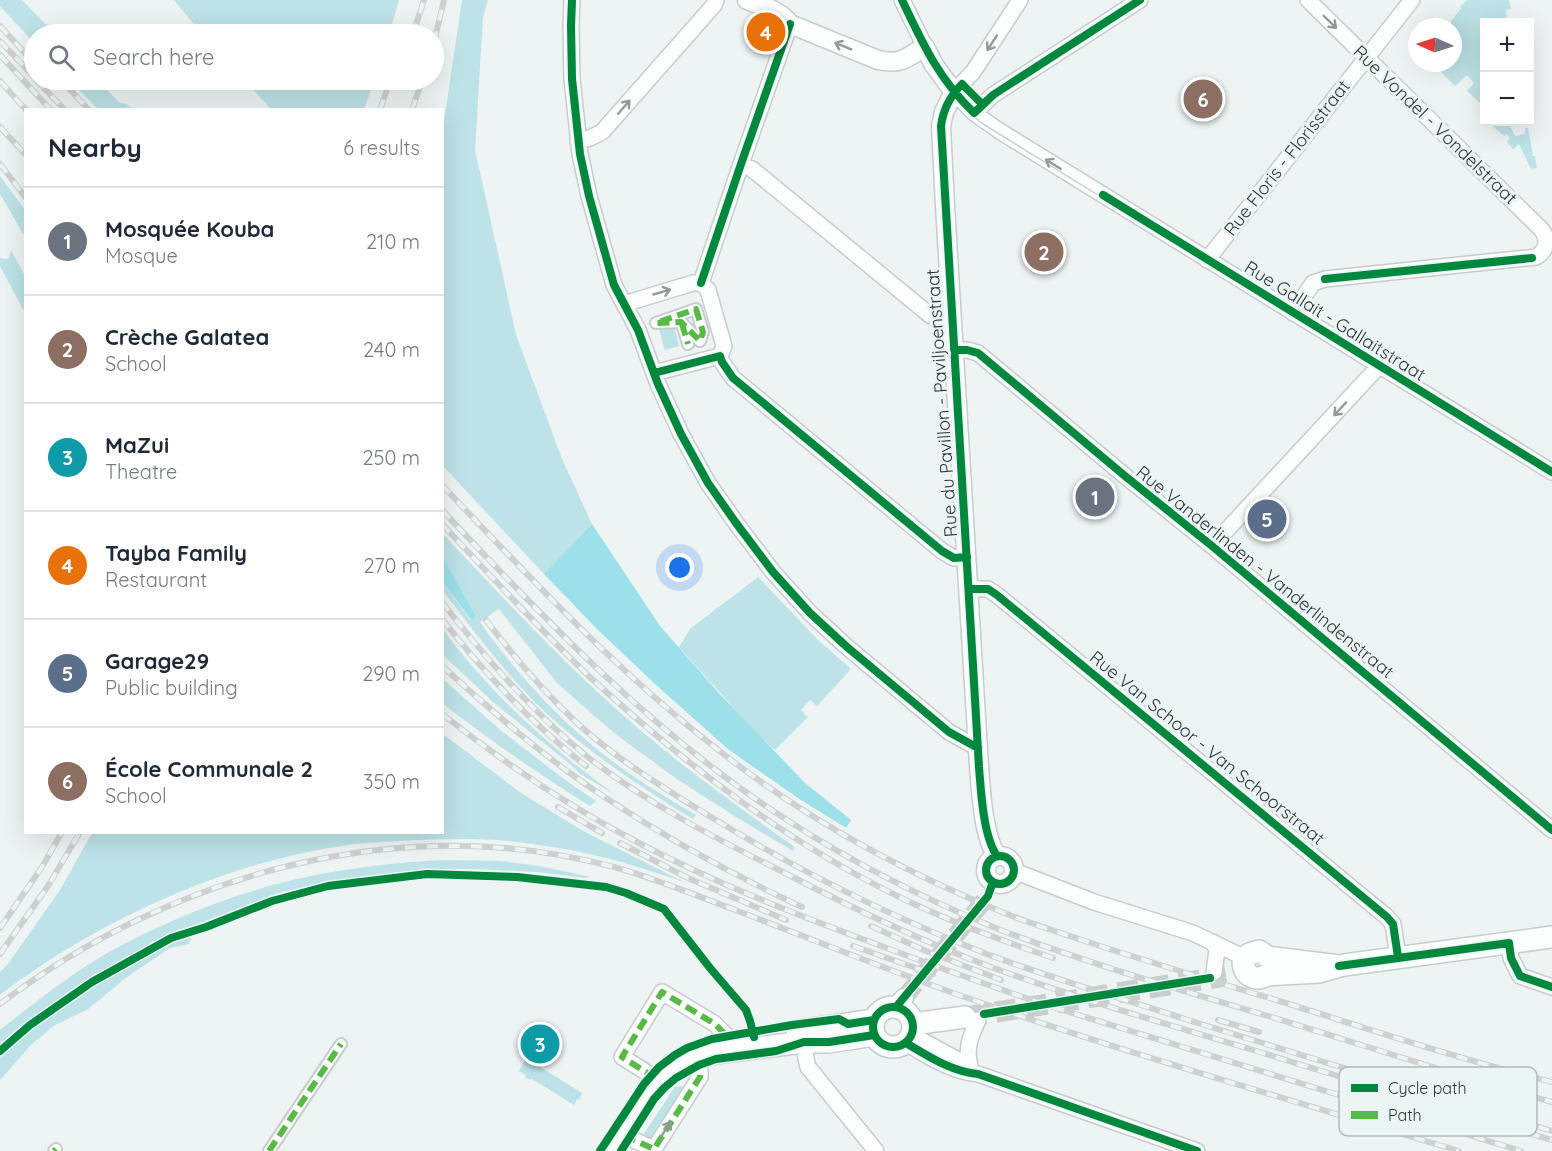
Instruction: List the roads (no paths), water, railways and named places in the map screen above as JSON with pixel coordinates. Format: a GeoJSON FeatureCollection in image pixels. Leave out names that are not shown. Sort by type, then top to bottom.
{"type":"FeatureCollection","features":[{"type":"Feature","properties":{"kind":"main road"},"geometry":{"type":"LineString","coordinates":[[1244,968],[1339,966],[1552,937]]}},
{"type":"Feature","properties":{"kind":"main road"},"geometry":{"type":"LineString","coordinates":[[910,1034],[910,1017],[900,1003],[879,1012],[874,1028],[878,1041],[888,1047],[900,1046],[910,1034],[971,1018]]}},
{"type":"Feature","properties":{"kind":"main road"},"geometry":{"type":"LineString","coordinates":[[696,1057],[705,1050],[732,1041],[811,1035],[829,1041],[874,1028]]}},
{"type":"Feature","properties":{"kind":"main road"},"geometry":{"type":"LineString","coordinates":[[611,1151],[657,1082],[681,1062],[696,1057],[811,1035]]}},
{"type":"Feature","properties":{"kind":"street"},"geometry":{"type":"LineString","coordinates":[[572,0],[572,79],[578,141],[589,196],[614,285],[638,330],[681,434],[708,483],[736,523],[772,572],[810,613],[949,732],[978,748]]}},
{"type":"Feature","properties":{"kind":"street"},"geometry":{"type":"LineString","coordinates":[[578,141],[602,132],[716,0]]}},
{"type":"Feature","properties":{"kind":"street"},"geometry":{"type":"LineString","coordinates":[[747,0],[778,13],[790,24],[878,60],[899,62],[925,47]]}},
{"type":"Feature","properties":{"kind":"street"},"geometry":{"type":"LineString","coordinates":[[902,0],[934,65],[954,92],[973,72],[1020,0]]}},
{"type":"Feature","properties":{"kind":"street"},"geometry":{"type":"LineString","coordinates":[[974,113],[1000,90],[1140,0]]}},
{"type":"Feature","properties":{"kind":"street","name":"Rue Vondel - Vondelstraat"},"geometry":{"type":"LineString","coordinates":[[1293,313],[1313,283],[1325,279],[1536,257],[1546,245],[1544,232],[1308,0]]}},
{"type":"Feature","properties":{"kind":"street","name":"Rue Floris - Florisstraat"},"geometry":{"type":"LineString","coordinates":[[1207,260],[1412,0]]}},
{"type":"Feature","properties":{"kind":"street"},"geometry":{"type":"LineString","coordinates":[[701,283],[790,24]]}},
{"type":"Feature","properties":{"kind":"street","name":"Rue Gallait - Gallaitstraat"},"geometry":{"type":"LineString","coordinates":[[954,92],[974,113],[998,130],[1552,472]]}},
{"type":"Feature","properties":{"kind":"street","name":"Rue du Pavillon - Paviljoenstraat"},"geometry":{"type":"LineString","coordinates":[[954,92],[944,112],[941,126],[982,803],[991,846],[997,856]]}},
{"type":"Feature","properties":{"kind":"street"},"geometry":{"type":"LineString","coordinates":[[741,164],[752,169],[931,316],[952,317]]}},
{"type":"Feature","properties":{"kind":"street"},"geometry":{"type":"LineString","coordinates":[[624,304],[693,283],[701,283],[708,290],[723,346],[720,356],[722,363],[733,378],[942,551],[954,558],[967,557]]}},
{"type":"Feature","properties":{"kind":"street"},"geometry":{"type":"LineString","coordinates":[[696,309],[705,332],[699,341],[680,318],[696,309]]}},
{"type":"Feature","properties":{"kind":"street"},"geometry":{"type":"LineString","coordinates":[[680,318],[688,344]]}},
{"type":"Feature","properties":{"kind":"street","name":"Rue Vanderlinden - Vanderlindenstraat"},"geometry":{"type":"LineString","coordinates":[[954,350],[978,353],[1552,830]]}},
{"type":"Feature","properties":{"kind":"street"},"geometry":{"type":"LineString","coordinates":[[654,373],[720,356]]}},
{"type":"Feature","properties":{"kind":"street"},"geometry":{"type":"LineString","coordinates":[[1212,546],[1379,366]]}},
{"type":"Feature","properties":{"kind":"street","name":"Rue Van Schoor - Van Schoorstraat"},"geometry":{"type":"LineString","coordinates":[[969,589],[988,589],[997,595],[1387,917],[1393,924],[1398,957]]}},
{"type":"Feature","properties":{"kind":"street"},"geometry":{"type":"LineString","coordinates":[[1003,856],[1009,859],[1014,871],[1004,883],[990,889],[986,867],[992,858],[1003,856]]}},
{"type":"Feature","properties":{"kind":"street"},"geometry":{"type":"LineString","coordinates":[[1014,871],[1094,902],[1193,933],[1213,942],[1244,968]]}},
{"type":"Feature","properties":{"kind":"street"},"geometry":{"type":"LineString","coordinates":[[1213,942],[1217,950],[1244,968]]}},
{"type":"Feature","properties":{"kind":"street"},"geometry":{"type":"LineString","coordinates":[[1509,943],[1511,958],[1520,976],[1552,987]]}},
{"type":"Feature","properties":{"kind":"street"},"geometry":{"type":"LineString","coordinates":[[657,1082],[622,1057],[662,992],[715,1024],[732,1041]]}},
{"type":"Feature","properties":{"kind":"street"},"geometry":{"type":"LineString","coordinates":[[971,1018],[968,1042],[969,1061],[974,1070]]}},
{"type":"Feature","properties":{"kind":"street"},"geometry":{"type":"LineString","coordinates":[[910,1034],[927,1056],[965,1073],[974,1070],[1197,1151]]}},
{"type":"Feature","properties":{"kind":"street"},"geometry":{"type":"LineString","coordinates":[[811,1035],[806,1059],[808,1067],[876,1151]]}},
{"type":"Feature","properties":{"kind":"street"},"geometry":{"type":"LineString","coordinates":[[269,1151],[341,1044]]}},
{"type":"Feature","properties":{"kind":"street"},"geometry":{"type":"LineString","coordinates":[[624,1131],[634,1140],[654,1149],[700,1077],[696,1057]]}},
{"type":"Feature","properties":{"kind":"tunnel"},"geometry":{"type":"LineString","coordinates":[[904,998],[988,896]]}},
{"type":"Feature","properties":{"kind":"tunnel"},"geometry":{"type":"LineString","coordinates":[[965,1017],[1226,976]]}},
{"type":"Feature","properties":{"kind":"tram line"},"geometry":{"type":"LineString","coordinates":[[899,0],[932,66],[952,95],[980,122],[1552,476]]}},
{"type":"Feature","properties":{"kind":"railway"},"geometry":{"type":"LineString","coordinates":[[416,24],[424,0]]}},
{"type":"Feature","properties":{"kind":"railway"},"geometry":{"type":"LineString","coordinates":[[438,24],[444,0]]}},
{"type":"Feature","properties":{"kind":"railway"},"geometry":{"type":"LineString","coordinates":[[0,26],[24,52]]}},
{"type":"Feature","properties":{"kind":"railway"},"geometry":{"type":"LineString","coordinates":[[0,41],[24,66]]}},
{"type":"Feature","properties":{"kind":"railway"},"geometry":{"type":"LineString","coordinates":[[0,55],[24,81]]}},
{"type":"Feature","properties":{"kind":"railway"},"geometry":{"type":"LineString","coordinates":[[0,81],[24,108]]}},
{"type":"Feature","properties":{"kind":"railway"},"geometry":{"type":"LineString","coordinates":[[32,90],[49,108]]}},
{"type":"Feature","properties":{"kind":"railway"},"geometry":{"type":"LineString","coordinates":[[46,90],[63,108]]}},
{"type":"Feature","properties":{"kind":"railway"},"geometry":{"type":"LineString","coordinates":[[70,90],[87,108]]}},
{"type":"Feature","properties":{"kind":"railway"},"geometry":{"type":"LineString","coordinates":[[381,108],[387,90]]}},
{"type":"Feature","properties":{"kind":"railway"},"geometry":{"type":"LineString","coordinates":[[413,108],[419,90]]}},
{"type":"Feature","properties":{"kind":"railway"},"geometry":{"type":"LineString","coordinates":[[0,127],[24,153]]}},
{"type":"Feature","properties":{"kind":"railway"},"geometry":{"type":"LineString","coordinates":[[0,164],[24,195]]}},
{"type":"Feature","properties":{"kind":"railway"},"geometry":{"type":"LineString","coordinates":[[444,487],[596,643],[677,716],[764,784],[821,821],[880,855],[971,899],[1042,927],[1412,1043],[1497,1067]]}},
{"type":"Feature","properties":{"kind":"railway"},"geometry":{"type":"LineString","coordinates":[[444,512],[563,636],[648,715],[739,787],[812,836],[917,893],[998,929],[1132,975],[1432,1067]]}},
{"type":"Feature","properties":{"kind":"railway"},"geometry":{"type":"LineString","coordinates":[[444,526],[591,678],[666,743],[744,803],[827,858],[870,882],[948,919],[1053,958]]}},
{"type":"Feature","properties":{"kind":"railway"},"geometry":{"type":"LineString","coordinates":[[444,604],[493,665],[568,741],[634,790],[705,832],[857,909],[964,957],[1120,1010],[1339,1076]]}},
{"type":"Feature","properties":{"kind":"railway"},"geometry":{"type":"LineString","coordinates":[[486,620],[518,661],[593,737],[676,796],[812,874],[881,909],[987,954],[1037,972],[1342,1067]]}},
{"type":"Feature","properties":{"kind":"railway"},"geometry":{"type":"LineString","coordinates":[[444,621],[510,697],[546,733],[586,766]]}},
{"type":"Feature","properties":{"kind":"railway"},"geometry":{"type":"LineString","coordinates":[[444,668],[540,750],[603,796],[700,855],[802,907]]}},
{"type":"Feature","properties":{"kind":"railway"},"geometry":{"type":"LineString","coordinates":[[444,716],[489,750],[588,815],[723,884],[781,908],[1043,1004],[1339,1095]]}},
{"type":"Feature","properties":{"kind":"railway"},"geometry":{"type":"LineString","coordinates":[[558,807],[602,833]]}},
{"type":"Feature","properties":{"kind":"railway"},"geometry":{"type":"LineString","coordinates":[[0,928],[42,867],[61,834]]}},
{"type":"Feature","properties":{"kind":"railway"},"geometry":{"type":"LineString","coordinates":[[0,954],[48,886],[79,834]]}},
{"type":"Feature","properties":{"kind":"railway"},"geometry":{"type":"LineString","coordinates":[[620,843],[688,878],[786,920]]}},
{"type":"Feature","properties":{"kind":"railway"},"geometry":{"type":"LineString","coordinates":[[0,1004],[67,958],[139,919],[214,888],[292,865],[372,851],[453,846],[534,851],[630,872],[1018,1015],[1339,1115]]}},
{"type":"Feature","properties":{"kind":"railway"},"geometry":{"type":"LineString","coordinates":[[871,926],[926,951],[1001,980]]}},
{"type":"Feature","properties":{"kind":"railway"},"geometry":{"type":"LineString","coordinates":[[853,946],[933,974]]}},
{"type":"Feature","properties":{"kind":"railway"},"geometry":{"type":"LineString","coordinates":[[1218,1020],[1259,1032]]}},
{"type":"Feature","properties":{"kind":"railway"},"geometry":{"type":"LineString","coordinates":[[1537,1078],[1552,1082]]}},
{"type":"Feature","properties":{"kind":"railway"},"geometry":{"type":"LineString","coordinates":[[1537,1098],[1552,1102]]}},
{"type":"Feature","properties":{"kind":"railway"},"geometry":{"type":"LineString","coordinates":[[1537,1126],[1552,1131]]}},
{"type":"Feature","properties":{"kind":"railway"},"geometry":{"type":"LineString","coordinates":[[1409,1136],[1459,1151]]}},
{"type":"Feature","properties":{"kind":"railway"},"geometry":{"type":"LineString","coordinates":[[1472,1136],[1521,1151]]}},
{"type":"Feature","properties":{"kind":"railway"},"geometry":{"type":"LineString","coordinates":[[1537,1136],[1552,1140]]}},
{"type":"Feature","properties":{"kind":"place","name":"Tayba Family"},"geometry":{"type":"Point","coordinates":[766,32]}},
{"type":"Feature","properties":{"kind":"place","name":"École Communale 2"},"geometry":{"type":"Point","coordinates":[1203,99]}},
{"type":"Feature","properties":{"kind":"place","name":"Crèche Galatea"},"geometry":{"type":"Point","coordinates":[1044,252]}},
{"type":"Feature","properties":{"kind":"place","name":"Mosquée Kouba"},"geometry":{"type":"Point","coordinates":[1095,497]}},
{"type":"Feature","properties":{"kind":"place","name":"Garage29"},"geometry":{"type":"Point","coordinates":[1267,519]}},
{"type":"Feature","properties":{"kind":"place","name":"MaZui"},"geometry":{"type":"Point","coordinates":[540,1044]}}]}
